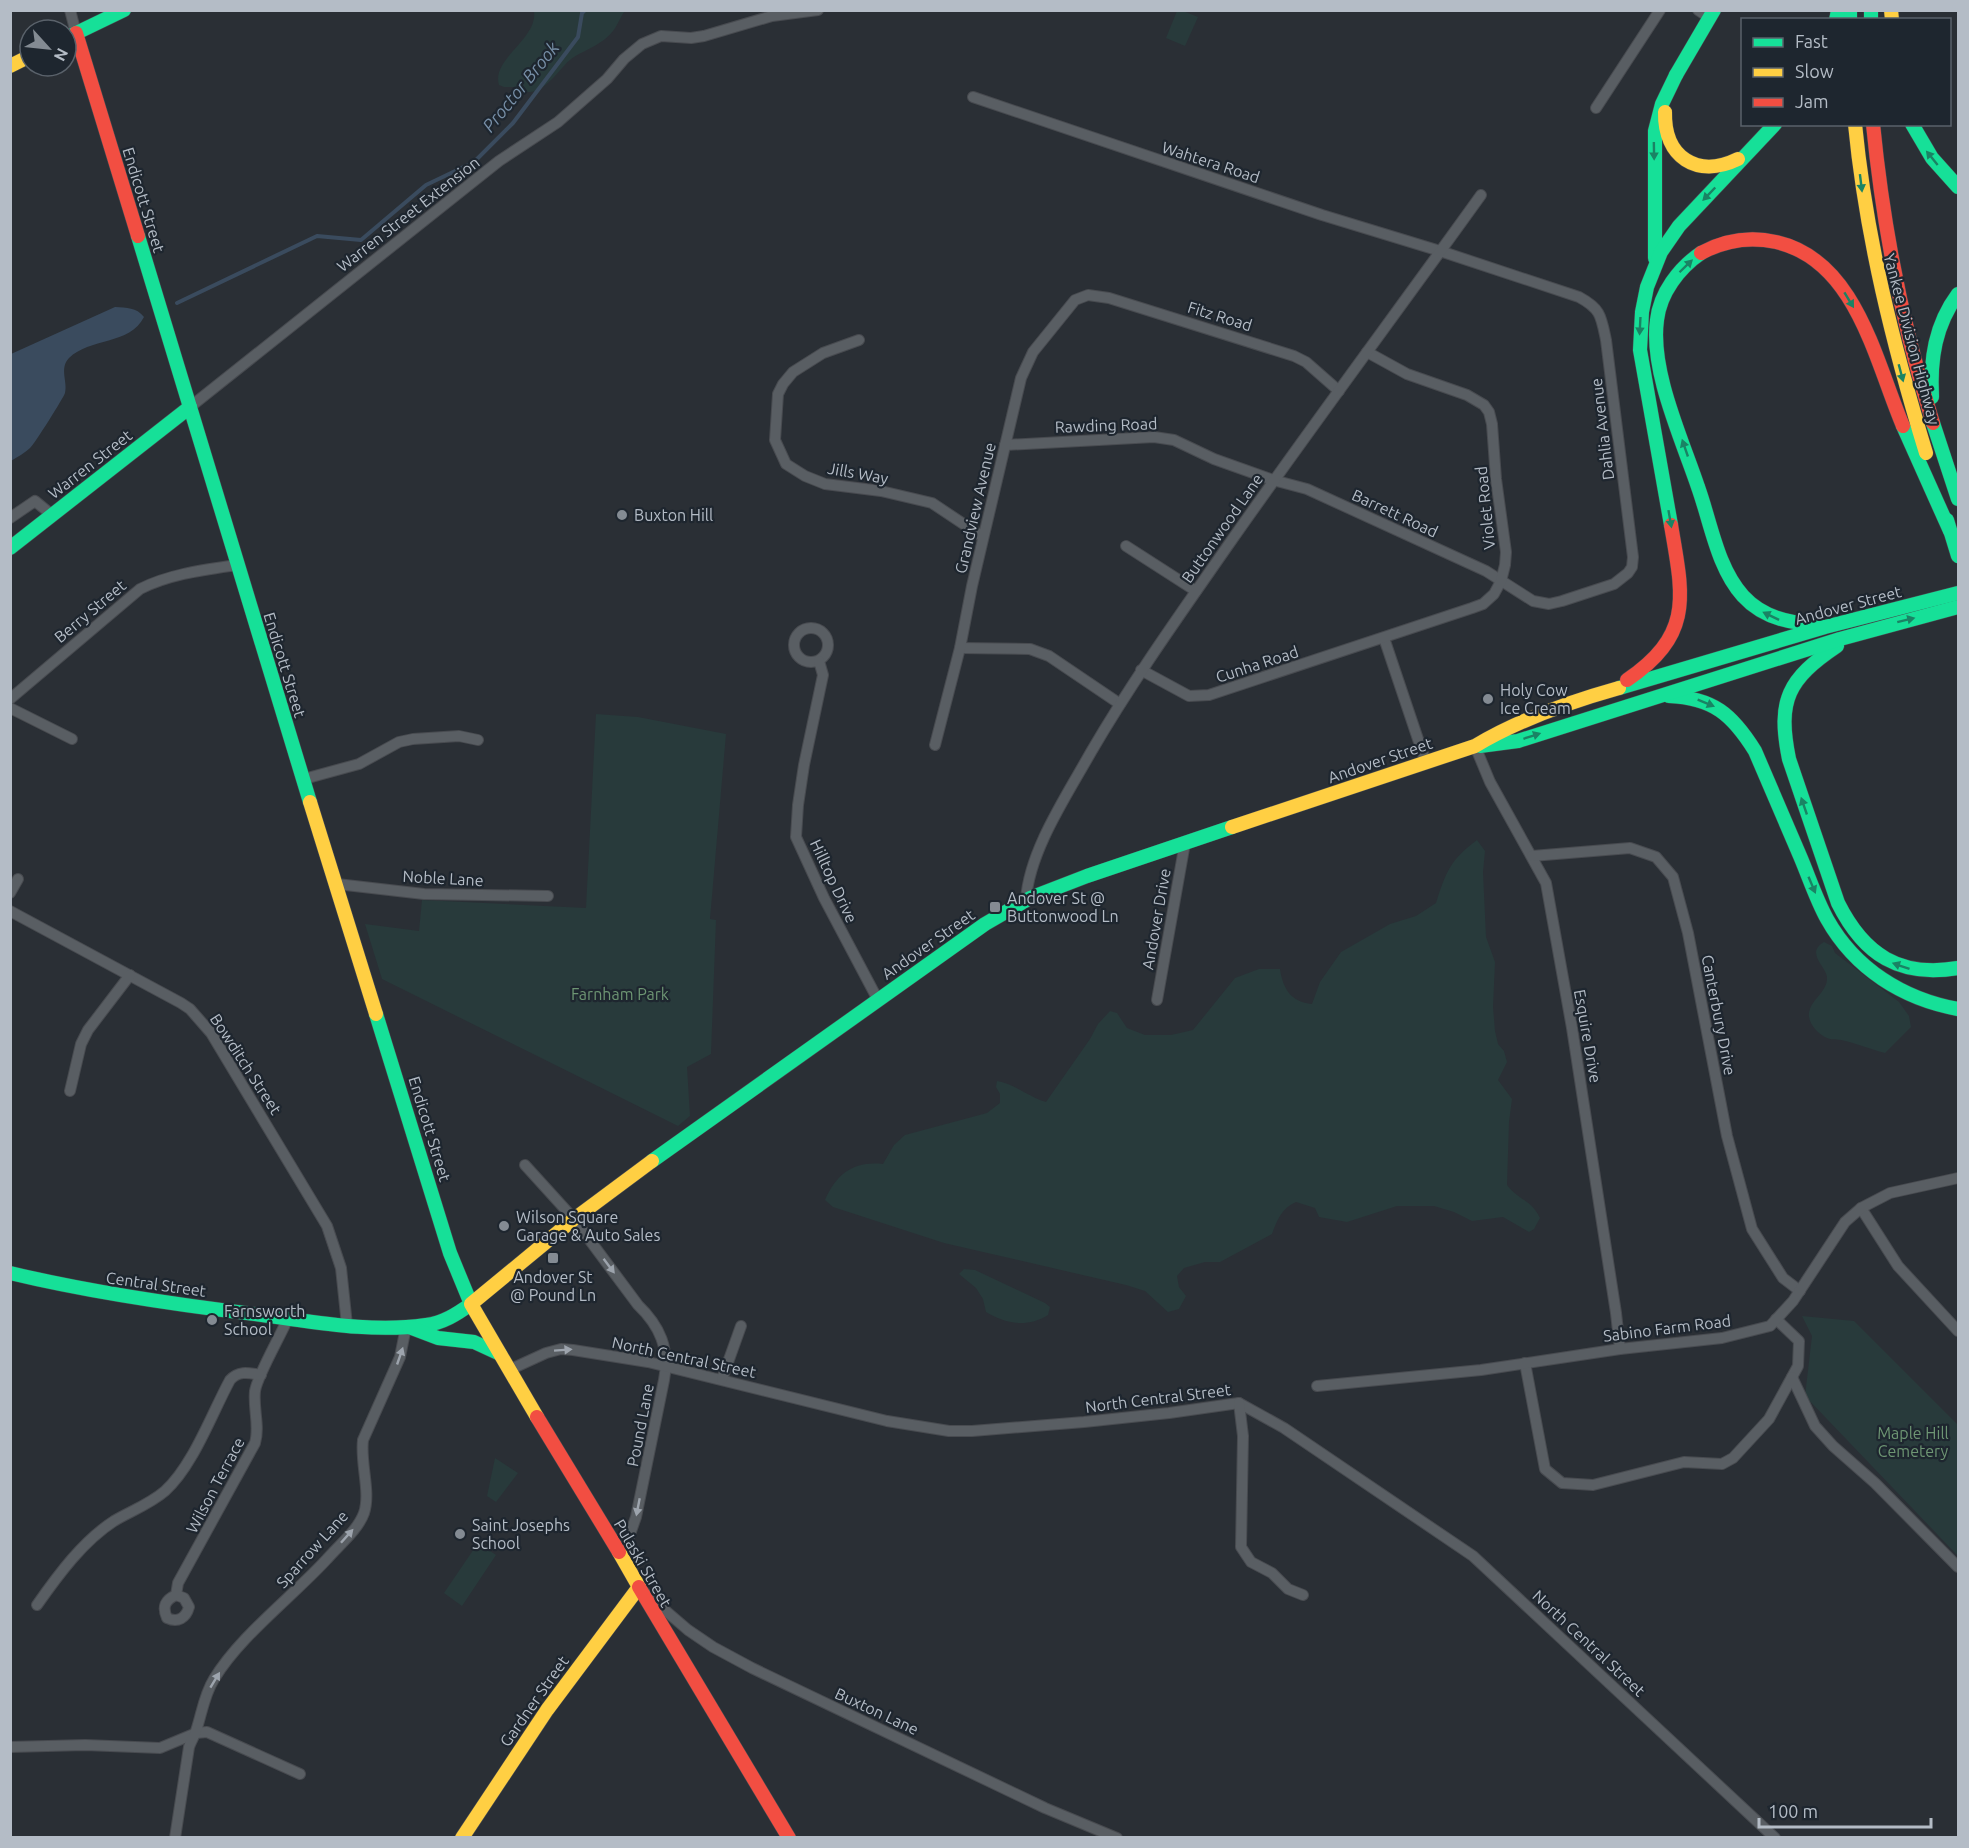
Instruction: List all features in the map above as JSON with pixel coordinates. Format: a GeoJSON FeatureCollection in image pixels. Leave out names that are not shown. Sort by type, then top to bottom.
{"type":"FeatureCollection","features":[{"type":"Feature","properties":{"kind":"main road"},"geometry":{"type":"LineString","coordinates":[[78,33],[124,10]]}},
{"type":"Feature","properties":{"kind":"main road"},"geometry":{"type":"LineString","coordinates":[[1601,693],[1641,671],[1666,646],[1679,618],[1682,602],[1682,583],[1640,350],[1641,315],[1653,270],[1657,241],[1654,143],[1656,127],[1665,95],[1707,13]]}},
{"type":"Feature","properties":{"kind":"main road","name":"Endicott Street"},"geometry":{"type":"LineString","coordinates":[[78,58],[190,407],[450,1253],[471,1304]]}},
{"type":"Feature","properties":{"kind":"main road"},"geometry":{"type":"LineString","coordinates":[[1676,75],[1666,99],[1665,119],[1666,131],[1678,151],[1695,166],[1707,169],[1720,168],[1750,152]]}},
{"type":"Feature","properties":{"kind":"main road"},"geometry":{"type":"LineString","coordinates":[[1653,270],[1661,253],[1678,228],[1773,126]]}},
{"type":"Feature","properties":{"kind":"main road","name":"Yankee Division Highway"},"geometry":{"type":"LineString","coordinates":[[1855,126],[1868,233],[1886,317],[1902,378],[1959,556]]}},
{"type":"Feature","properties":{"kind":"main road","name":"Yankee Division Highway"},"geometry":{"type":"LineString","coordinates":[[1873,126],[1882,209],[1897,294],[1918,373],[1959,499]]}},
{"type":"Feature","properties":{"kind":"main road"},"geometry":{"type":"LineString","coordinates":[[1913,126],[1925,150],[1959,187]]}},
{"type":"Feature","properties":{"kind":"main road"},"geometry":{"type":"LineString","coordinates":[[1870,615],[1823,623],[1790,623],[1772,617],[1752,605],[1741,595],[1732,580],[1657,361],[1655,328],[1658,311],[1670,283],[1680,271],[1706,251],[1724,243],[1743,239],[1784,244],[1829,270],[1850,299],[1860,320],[1896,411],[1950,531]]}},
{"type":"Feature","properties":{"kind":"main road"},"geometry":{"type":"LineString","coordinates":[[1947,463],[1932,395],[1933,346],[1940,324],[1951,303],[1959,294]]}},
{"type":"Feature","properties":{"kind":"main road","name":"Warren Street"},"geometry":{"type":"LineString","coordinates":[[10,548],[190,407]]}},
{"type":"Feature","properties":{"kind":"main road","name":"Andover Street"},"geometry":{"type":"LineString","coordinates":[[1475,746],[1518,741],[1876,628],[1935,607],[1959,593]]}},
{"type":"Feature","properties":{"kind":"main road","name":"Andover Street"},"geometry":{"type":"LineString","coordinates":[[471,1304],[573,1219],[640,1170],[1001,913],[1026,900],[1065,883],[1475,746],[1527,719],[1601,693],[1870,615],[1935,607],[1959,607]]}},
{"type":"Feature","properties":{"kind":"main road"},"geometry":{"type":"LineString","coordinates":[[1876,628],[1823,654],[1799,677],[1786,704],[1783,721],[1788,758],[1843,917],[1860,940],[1883,959],[1910,969],[1939,971],[1959,968]]}},
{"type":"Feature","properties":{"kind":"main road"},"geometry":{"type":"LineString","coordinates":[[1649,698],[1686,697],[1701,700],[1728,715],[1740,726],[1755,751],[1827,919],[1844,945],[1869,969],[1894,987],[1937,1005],[1959,1009]]}},
{"type":"Feature","properties":{"kind":"main road","name":"Central Street"},"geometry":{"type":"LineString","coordinates":[[10,1273],[121,1296],[347,1325],[407,1327],[441,1322],[471,1304]]}},
{"type":"Feature","properties":{"kind":"main road","name":"Pulaski Street"},"geometry":{"type":"LineString","coordinates":[[471,1304],[789,1838]]}},
{"type":"Feature","properties":{"kind":"main road"},"geometry":{"type":"LineString","coordinates":[[407,1327],[438,1338],[474,1342],[500,1354]]}},
{"type":"Feature","properties":{"kind":"main road","name":"Gardner Street"},"geometry":{"type":"LineString","coordinates":[[462,1838],[590,1649],[639,1587]]}},
{"type":"Feature","properties":{"kind":"street","name":"Warren Street Extension"},"geometry":{"type":"LineString","coordinates":[[190,407],[499,161],[558,122],[607,80],[624,59],[642,44],[661,36],[676,38],[704,36],[762,18],[818,10]]}},
{"type":"Feature","properties":{"kind":"street"},"geometry":{"type":"LineString","coordinates":[[1596,108],[1660,10]]}},
{"type":"Feature","properties":{"kind":"street","name":"Wahtera Road"},"geometry":{"type":"LineString","coordinates":[[974,97],[1322,215],[1440,251]]}},
{"type":"Feature","properties":{"kind":"street","name":"Buttonwood Lane"},"geometry":{"type":"LineString","coordinates":[[1026,900],[1029,875],[1042,843],[1064,800],[1141,670],[1274,480],[1481,195]]}},
{"type":"Feature","properties":{"kind":"street","name":"Dahlia Avenue"},"geometry":{"type":"LineString","coordinates":[[1440,251],[1579,297],[1593,305],[1599,312],[1603,326],[1634,557],[1632,567],[1622,579],[1614,584],[1562,602],[1549,604],[1533,601],[1501,581]]}},
{"type":"Feature","properties":{"kind":"street","name":"Fitz Road"},"geometry":{"type":"LineString","coordinates":[[1081,297],[1096,295],[1109,298],[1294,356],[1306,363],[1339,391]]}},
{"type":"Feature","properties":{"kind":"street","name":"Grandview Avenue"},"geometry":{"type":"LineString","coordinates":[[935,745],[960,648],[1017,392],[1028,361],[1069,307],[1081,297]]}},
{"type":"Feature","properties":{"kind":"street","name":"Jills Way"},"geometry":{"type":"LineString","coordinates":[[859,340],[823,353],[799,367],[783,384],[778,394],[775,440],[786,464],[805,476],[825,484],[881,491],[932,503],[983,537]]}},
{"type":"Feature","properties":{"kind":"street","name":"Violet Road"},"geometry":{"type":"LineString","coordinates":[[1367,352],[1390,367],[1467,394],[1484,405],[1489,412],[1506,552],[1501,581],[1494,594],[1483,604],[1384,638]]}},
{"type":"Feature","properties":{"kind":"street","name":"Rawding Road"},"geometry":{"type":"LineString","coordinates":[[1005,445],[1164,437],[1214,459],[1274,480]]}},
{"type":"Feature","properties":{"kind":"street","name":"Barrett Road"},"geometry":{"type":"LineString","coordinates":[[1274,480],[1307,489],[1457,557],[1501,581]]}},
{"type":"Feature","properties":{"kind":"street"},"geometry":{"type":"LineString","coordinates":[[10,518],[35,501],[52,515]]}},
{"type":"Feature","properties":{"kind":"street"},"geometry":{"type":"LineString","coordinates":[[1126,546],[1196,591]]}},
{"type":"Feature","properties":{"kind":"street","name":"Berry Street"},"geometry":{"type":"LineString","coordinates":[[10,699],[140,589],[180,574],[237,565]]}},
{"type":"Feature","properties":{"kind":"street"},"geometry":{"type":"LineString","coordinates":[[1384,638],[1426,763]]}},
{"type":"Feature","properties":{"kind":"street","name":"Cunha Road"},"geometry":{"type":"LineString","coordinates":[[1141,670],[1189,696],[1199,696],[1221,691],[1384,638]]}},
{"type":"Feature","properties":{"kind":"street"},"geometry":{"type":"LineString","coordinates":[[960,648],[1021,648],[1039,652],[1058,662],[1120,704]]}},
{"type":"Feature","properties":{"kind":"street","name":"Hilltop Drive"},"geometry":{"type":"LineString","coordinates":[[819,661],[823,675],[803,775],[796,837],[829,908],[878,1000]]}},
{"type":"Feature","properties":{"kind":"street"},"geometry":{"type":"LineString","coordinates":[[10,708],[72,739]]}},
{"type":"Feature","properties":{"kind":"street"},"geometry":{"type":"LineString","coordinates":[[304,779],[353,766],[399,742],[459,736],[478,740]]}},
{"type":"Feature","properties":{"kind":"street","name":"Esquire Drive"},"geometry":{"type":"LineString","coordinates":[[1475,746],[1490,782],[1546,883],[1572,1028],[1620,1348]]}},
{"type":"Feature","properties":{"kind":"street","name":"Andover Drive"},"geometry":{"type":"LineString","coordinates":[[1157,1000],[1185,843]]}},
{"type":"Feature","properties":{"kind":"street","name":"Canterbury Drive"},"geometry":{"type":"LineString","coordinates":[[1532,856],[1630,848],[1656,857],[1673,877],[1688,933],[1727,1136],[1752,1228],[1783,1278],[1800,1291]]}},
{"type":"Feature","properties":{"kind":"street"},"geometry":{"type":"LineString","coordinates":[[10,893],[18,879]]}},
{"type":"Feature","properties":{"kind":"street","name":"Noble Lane"},"geometry":{"type":"LineString","coordinates":[[337,884],[424,894],[548,896]]}},
{"type":"Feature","properties":{"kind":"street","name":"Bowditch Street"},"geometry":{"type":"LineString","coordinates":[[10,911],[190,1009],[211,1033],[327,1226],[340,1268],[347,1325]]}},
{"type":"Feature","properties":{"kind":"street"},"geometry":{"type":"LineString","coordinates":[[70,1091],[81,1044],[88,1030],[130,975]]}},
{"type":"Feature","properties":{"kind":"street","name":"Pound Lane"},"geometry":{"type":"LineString","coordinates":[[525,1165],[573,1219],[655,1324],[665,1344],[667,1367],[636,1518],[622,1557]]}},
{"type":"Feature","properties":{"kind":"street","name":"Sabino Farm Road"},"geometry":{"type":"LineString","coordinates":[[1317,1386],[1481,1370],[1620,1348],[1722,1338],[1770,1326],[1794,1301],[1845,1222],[1861,1208],[1890,1193],[1959,1178]]}},
{"type":"Feature","properties":{"kind":"street"},"geometry":{"type":"LineString","coordinates":[[1861,1208],[1898,1266],[1959,1331]]}},
{"type":"Feature","properties":{"kind":"street","name":"Wilson Terrace"},"geometry":{"type":"LineString","coordinates":[[176,1595],[178,1583],[255,1443],[257,1427],[255,1393],[288,1318]]}},
{"type":"Feature","properties":{"kind":"street"},"geometry":{"type":"LineString","coordinates":[[1525,1363],[1545,1469],[1562,1483],[1593,1485],[1684,1462],[1722,1464],[1732,1458],[1769,1419],[1798,1366],[1799,1341],[1776,1319]]}},
{"type":"Feature","properties":{"kind":"street"},"geometry":{"type":"LineString","coordinates":[[722,1379],[741,1326]]}},
{"type":"Feature","properties":{"kind":"street","name":"Sparrow Lane"},"geometry":{"type":"LineString","coordinates":[[175,1838],[189,1748],[203,1703],[222,1669],[240,1647],[319,1567],[357,1525],[363,1515],[366,1505],[361,1452],[363,1440],[400,1357],[407,1327]]}},
{"type":"Feature","properties":{"kind":"street","name":"North Central Street"},"geometry":{"type":"LineString","coordinates":[[509,1370],[546,1353],[561,1349],[648,1362],[887,1421],[949,1431],[1073,1423],[1239,1403],[1284,1428],[1473,1556],[1775,1838]]}},
{"type":"Feature","properties":{"kind":"street"},"geometry":{"type":"LineString","coordinates":[[37,1605],[63,1570],[101,1531],[164,1492],[172,1483],[186,1464],[235,1374],[244,1372],[261,1376]]}},
{"type":"Feature","properties":{"kind":"street"},"geometry":{"type":"LineString","coordinates":[[1792,1377],[1815,1426],[1959,1567]]}},
{"type":"Feature","properties":{"kind":"street"},"geometry":{"type":"LineString","coordinates":[[1239,1403],[1244,1436],[1241,1547],[1251,1562],[1272,1573],[1288,1589],[1304,1595]]}},
{"type":"Feature","properties":{"kind":"street","name":"Buxton Lane"},"geometry":{"type":"LineString","coordinates":[[639,1587],[688,1630],[713,1647],[752,1668],[1045,1808],[1117,1838]]}},
{"type":"Feature","properties":{"kind":"street"},"geometry":{"type":"LineString","coordinates":[[10,1747],[85,1745],[160,1748],[195,1734],[207,1732],[300,1774]]}},
{"type":"Feature","properties":{"kind":"green space"},"geometry":{"type":"Polygon","coordinates":[[[534,10],[625,11],[609,36],[574,57],[544,87],[529,92],[521,90],[520,87],[499,85],[498,76],[502,66],[529,31],[534,10]]]}},
{"type":"Feature","properties":{"kind":"green space"},"geometry":{"type":"Polygon","coordinates":[[[1177,11],[1198,17],[1185,46],[1166,38],[1177,11]]]}},
{"type":"Feature","properties":{"kind":"green space","name":"Farnham Park"},"geometry":{"type":"Polygon","coordinates":[[[596,714],[638,717],[726,734],[710,919],[716,920],[711,1054],[687,1067],[690,1116],[678,1126],[382,979],[365,924],[419,931],[422,900],[586,908],[596,714]]]}},
{"type":"Feature","properties":{"kind":"green space"},"geometry":{"type":"Polygon","coordinates":[[[1477,840],[1485,851],[1483,872],[1486,937],[1495,962],[1493,1007],[1495,1031],[1498,1044],[1504,1051],[1507,1062],[1498,1080],[1512,1099],[1507,1185],[1533,1207],[1540,1218],[1534,1229],[1529,1232],[1503,1217],[1472,1221],[1434,1206],[1397,1206],[1347,1222],[1319,1217],[1315,1208],[1296,1202],[1278,1219],[1272,1234],[1220,1262],[1205,1262],[1184,1268],[1177,1276],[1179,1287],[1186,1296],[1179,1309],[1168,1312],[1145,1291],[944,1243],[833,1207],[825,1200],[835,1183],[848,1171],[863,1165],[883,1164],[894,1145],[905,1135],[987,1113],[1000,1103],[1000,1094],[996,1087],[997,1081],[1046,1102],[1098,1024],[1110,1011],[1117,1013],[1127,1028],[1145,1035],[1171,1035],[1193,1030],[1235,978],[1259,969],[1280,969],[1283,983],[1289,993],[1305,1003],[1312,1004],[1320,982],[1341,952],[1390,924],[1416,916],[1436,903],[1450,867],[1477,840]]]}},
{"type":"Feature","properties":{"kind":"green space"},"geometry":{"type":"Polygon","coordinates":[[[1824,942],[1832,946],[1835,953],[1899,1002],[1909,1016],[1911,1027],[1885,1053],[1847,1041],[1827,1038],[1816,1030],[1811,1022],[1810,1009],[1827,982],[1826,973],[1816,955],[1819,946],[1824,942]]]}},
{"type":"Feature","properties":{"kind":"green space"},"geometry":{"type":"Polygon","coordinates":[[[964,1269],[975,1270],[1045,1303],[1050,1307],[1048,1315],[1032,1322],[1017,1323],[986,1312],[983,1299],[976,1288],[959,1274],[964,1269]]]}},
{"type":"Feature","properties":{"kind":"green space","name":"Maple Hill Cemetery"},"geometry":{"type":"Polygon","coordinates":[[[1802,1316],[1854,1321],[1958,1425],[1958,1556],[1805,1396],[1812,1336],[1802,1316]]]}},
{"type":"Feature","properties":{"kind":"green space"},"geometry":{"type":"Polygon","coordinates":[[[495,1458],[518,1473],[496,1502],[487,1496],[495,1458]]]}},
{"type":"Feature","properties":{"kind":"green space"},"geometry":{"type":"Polygon","coordinates":[[[478,1543],[496,1555],[462,1606],[444,1593],[478,1543]]]}},
{"type":"Feature","properties":{"kind":"water"},"geometry":{"type":"Polygon","coordinates":[[[115,307],[134,310],[144,317],[138,326],[129,332],[87,347],[69,358],[64,371],[65,393],[33,445],[11,461],[11,354],[115,307]]]}},
{"type":"Feature","properties":{"kind":"waterway","name":"Proctor Brook"},"geometry":{"type":"LineString","coordinates":[[177,303],[317,236],[361,240],[426,185],[474,162],[513,123],[578,37],[582,13],[585,10]]}},
{"type":"Feature","properties":{"kind":"traffic: fast"},"geometry":{"type":"LineString","coordinates":[[78,32],[124,10]]}},
{"type":"Feature","properties":{"kind":"traffic: fast"},"geometry":{"type":"LineString","coordinates":[[1676,75],[1714,10]]}},
{"type":"Feature","properties":{"kind":"traffic: fast"},"geometry":{"type":"LineString","coordinates":[[1836,18],[1838,10]]}},
{"type":"Feature","properties":{"kind":"traffic: fast"},"geometry":{"type":"LineString","coordinates":[[1850,10],[1850,18]]}},
{"type":"Feature","properties":{"kind":"traffic: fast"},"geometry":{"type":"LineString","coordinates":[[1871,10],[1871,18]]}},
{"type":"Feature","properties":{"kind":"traffic: fast"},"geometry":{"type":"LineString","coordinates":[[1655,258],[1655,131],[1662,104],[1676,75]]}},
{"type":"Feature","properties":{"kind":"traffic: fast"},"geometry":{"type":"LineString","coordinates":[[1671,525],[1640,350],[1642,312],[1647,287],[1661,252],[1679,226],[1773,126]]}},
{"type":"Feature","properties":{"kind":"traffic: fast"},"geometry":{"type":"LineString","coordinates":[[1913,126],[1932,158],[1958,187]]}},
{"type":"Feature","properties":{"kind":"traffic: fast"},"geometry":{"type":"LineString","coordinates":[[138,236],[310,802]]}},
{"type":"Feature","properties":{"kind":"traffic: fast"},"geometry":{"type":"LineString","coordinates":[[1701,253],[1685,266],[1672,282],[1659,310],[1656,340],[1658,361],[1669,405],[1721,558],[1734,584],[1751,604],[1768,615],[1797,623],[1818,624]]}},
{"type":"Feature","properties":{"kind":"traffic: fast"},"geometry":{"type":"LineString","coordinates":[[1932,397],[1933,356],[1939,330],[1958,294]]}},
{"type":"Feature","properties":{"kind":"traffic: fast"},"geometry":{"type":"LineString","coordinates":[[10,548],[190,407]]}},
{"type":"Feature","properties":{"kind":"traffic: fast"},"geometry":{"type":"LineString","coordinates":[[1933,423],[1958,499]]}},
{"type":"Feature","properties":{"kind":"traffic: fast"},"geometry":{"type":"LineString","coordinates":[[1903,426],[1950,531]]}},
{"type":"Feature","properties":{"kind":"traffic: fast"},"geometry":{"type":"LineString","coordinates":[[1947,520],[1958,556]]}},
{"type":"Feature","properties":{"kind":"traffic: fast"},"geometry":{"type":"LineString","coordinates":[[1619,688],[1825,627],[1958,593]]}},
{"type":"Feature","properties":{"kind":"traffic: fast"},"geometry":{"type":"LineString","coordinates":[[1480,746],[1518,741],[1840,639],[1958,607]]}},
{"type":"Feature","properties":{"kind":"traffic: fast"},"geometry":{"type":"LineString","coordinates":[[1837,646],[1807,669],[1797,681],[1786,706],[1785,721],[1789,759],[1838,903],[1860,936],[1886,959],[1901,966],[1918,969],[1958,968]]}},
{"type":"Feature","properties":{"kind":"traffic: fast"},"geometry":{"type":"LineString","coordinates":[[1669,696],[1698,700],[1720,710],[1747,738],[1755,751],[1823,911],[1838,937],[1852,953],[1866,967],[1900,989],[1918,998],[1958,1009]]}},
{"type":"Feature","properties":{"kind":"traffic: fast"},"geometry":{"type":"LineString","coordinates":[[652,1161],[985,924],[1030,898],[1087,876],[1232,827]]}},
{"type":"Feature","properties":{"kind":"traffic: fast"},"geometry":{"type":"LineString","coordinates":[[376,1014],[450,1253],[471,1304]]}},
{"type":"Feature","properties":{"kind":"traffic: fast"},"geometry":{"type":"LineString","coordinates":[[10,1273],[72,1287],[167,1303],[365,1327],[385,1328],[432,1324],[450,1318],[471,1304]]}},
{"type":"Feature","properties":{"kind":"traffic: fast"},"geometry":{"type":"LineString","coordinates":[[409,1327],[438,1338],[474,1342],[500,1354]]}},
{"type":"Feature","properties":{"kind":"traffic: slow"},"geometry":{"type":"LineString","coordinates":[[1891,10],[1892,18]]}},
{"type":"Feature","properties":{"kind":"traffic: slow"},"geometry":{"type":"LineString","coordinates":[[10,66],[18,62]]}},
{"type":"Feature","properties":{"kind":"traffic: slow"},"geometry":{"type":"LineString","coordinates":[[1665,112],[1670,141],[1686,160],[1697,165],[1709,166],[1723,165],[1738,159]]}},
{"type":"Feature","properties":{"kind":"traffic: slow"},"geometry":{"type":"LineString","coordinates":[[1855,126],[1866,208],[1882,290],[1926,453]]}},
{"type":"Feature","properties":{"kind":"traffic: slow"},"geometry":{"type":"LineString","coordinates":[[1232,827],[1475,746],[1545,712],[1619,688]]}},
{"type":"Feature","properties":{"kind":"traffic: slow"},"geometry":{"type":"LineString","coordinates":[[310,802],[376,1014]]}},
{"type":"Feature","properties":{"kind":"traffic: slow"},"geometry":{"type":"LineString","coordinates":[[537,1417],[471,1304],[574,1219],[652,1161]]}},
{"type":"Feature","properties":{"kind":"traffic: slow"},"geometry":{"type":"LineString","coordinates":[[462,1838],[547,1710],[639,1587],[619,1552]]}},
{"type":"Feature","properties":{"kind":"traffic: jam"},"geometry":{"type":"LineString","coordinates":[[78,40],[138,236]]}},
{"type":"Feature","properties":{"kind":"traffic: jam"},"geometry":{"type":"LineString","coordinates":[[1873,126],[1882,200],[1895,275],[1912,349],[1933,423]]}},
{"type":"Feature","properties":{"kind":"traffic: jam"},"geometry":{"type":"LineString","coordinates":[[1701,253],[1737,240],[1766,240],[1803,252],[1826,269],[1844,291],[1859,316],[1903,426]]}},
{"type":"Feature","properties":{"kind":"traffic: jam"},"geometry":{"type":"LineString","coordinates":[[1627,680],[1649,663],[1664,646],[1674,629],[1679,612],[1679,573],[1671,525]]}},
{"type":"Feature","properties":{"kind":"traffic: jam"},"geometry":{"type":"LineString","coordinates":[[537,1417],[619,1552]]}},
{"type":"Feature","properties":{"kind":"traffic: jam"},"geometry":{"type":"LineString","coordinates":[[639,1587],[789,1838]]}},
{"type":"Feature","properties":{"kind":"place","name":"Buxton Hill"},"geometry":{"type":"Point","coordinates":[622,515]}},
{"type":"Feature","properties":{"kind":"place","name":"Holy Cow Ice Cream"},"geometry":{"type":"Point","coordinates":[1488,699]}},
{"type":"Feature","properties":{"kind":"place","name":"Andover St @ Buttonwood Ln"},"geometry":{"type":"Point","coordinates":[995,907]}},
{"type":"Feature","properties":{"kind":"place","name":"Wilson Square Garage & Auto Sales"},"geometry":{"type":"Point","coordinates":[504,1226]}},
{"type":"Feature","properties":{"kind":"place","name":"Andover St @ Pound Ln"},"geometry":{"type":"Point","coordinates":[553,1258]}},
{"type":"Feature","properties":{"kind":"place","name":"Farnsworth School"},"geometry":{"type":"Point","coordinates":[212,1320]}},
{"type":"Feature","properties":{"kind":"place","name":"Saint Josephs School"},"geometry":{"type":"Point","coordinates":[460,1534]}}]}
